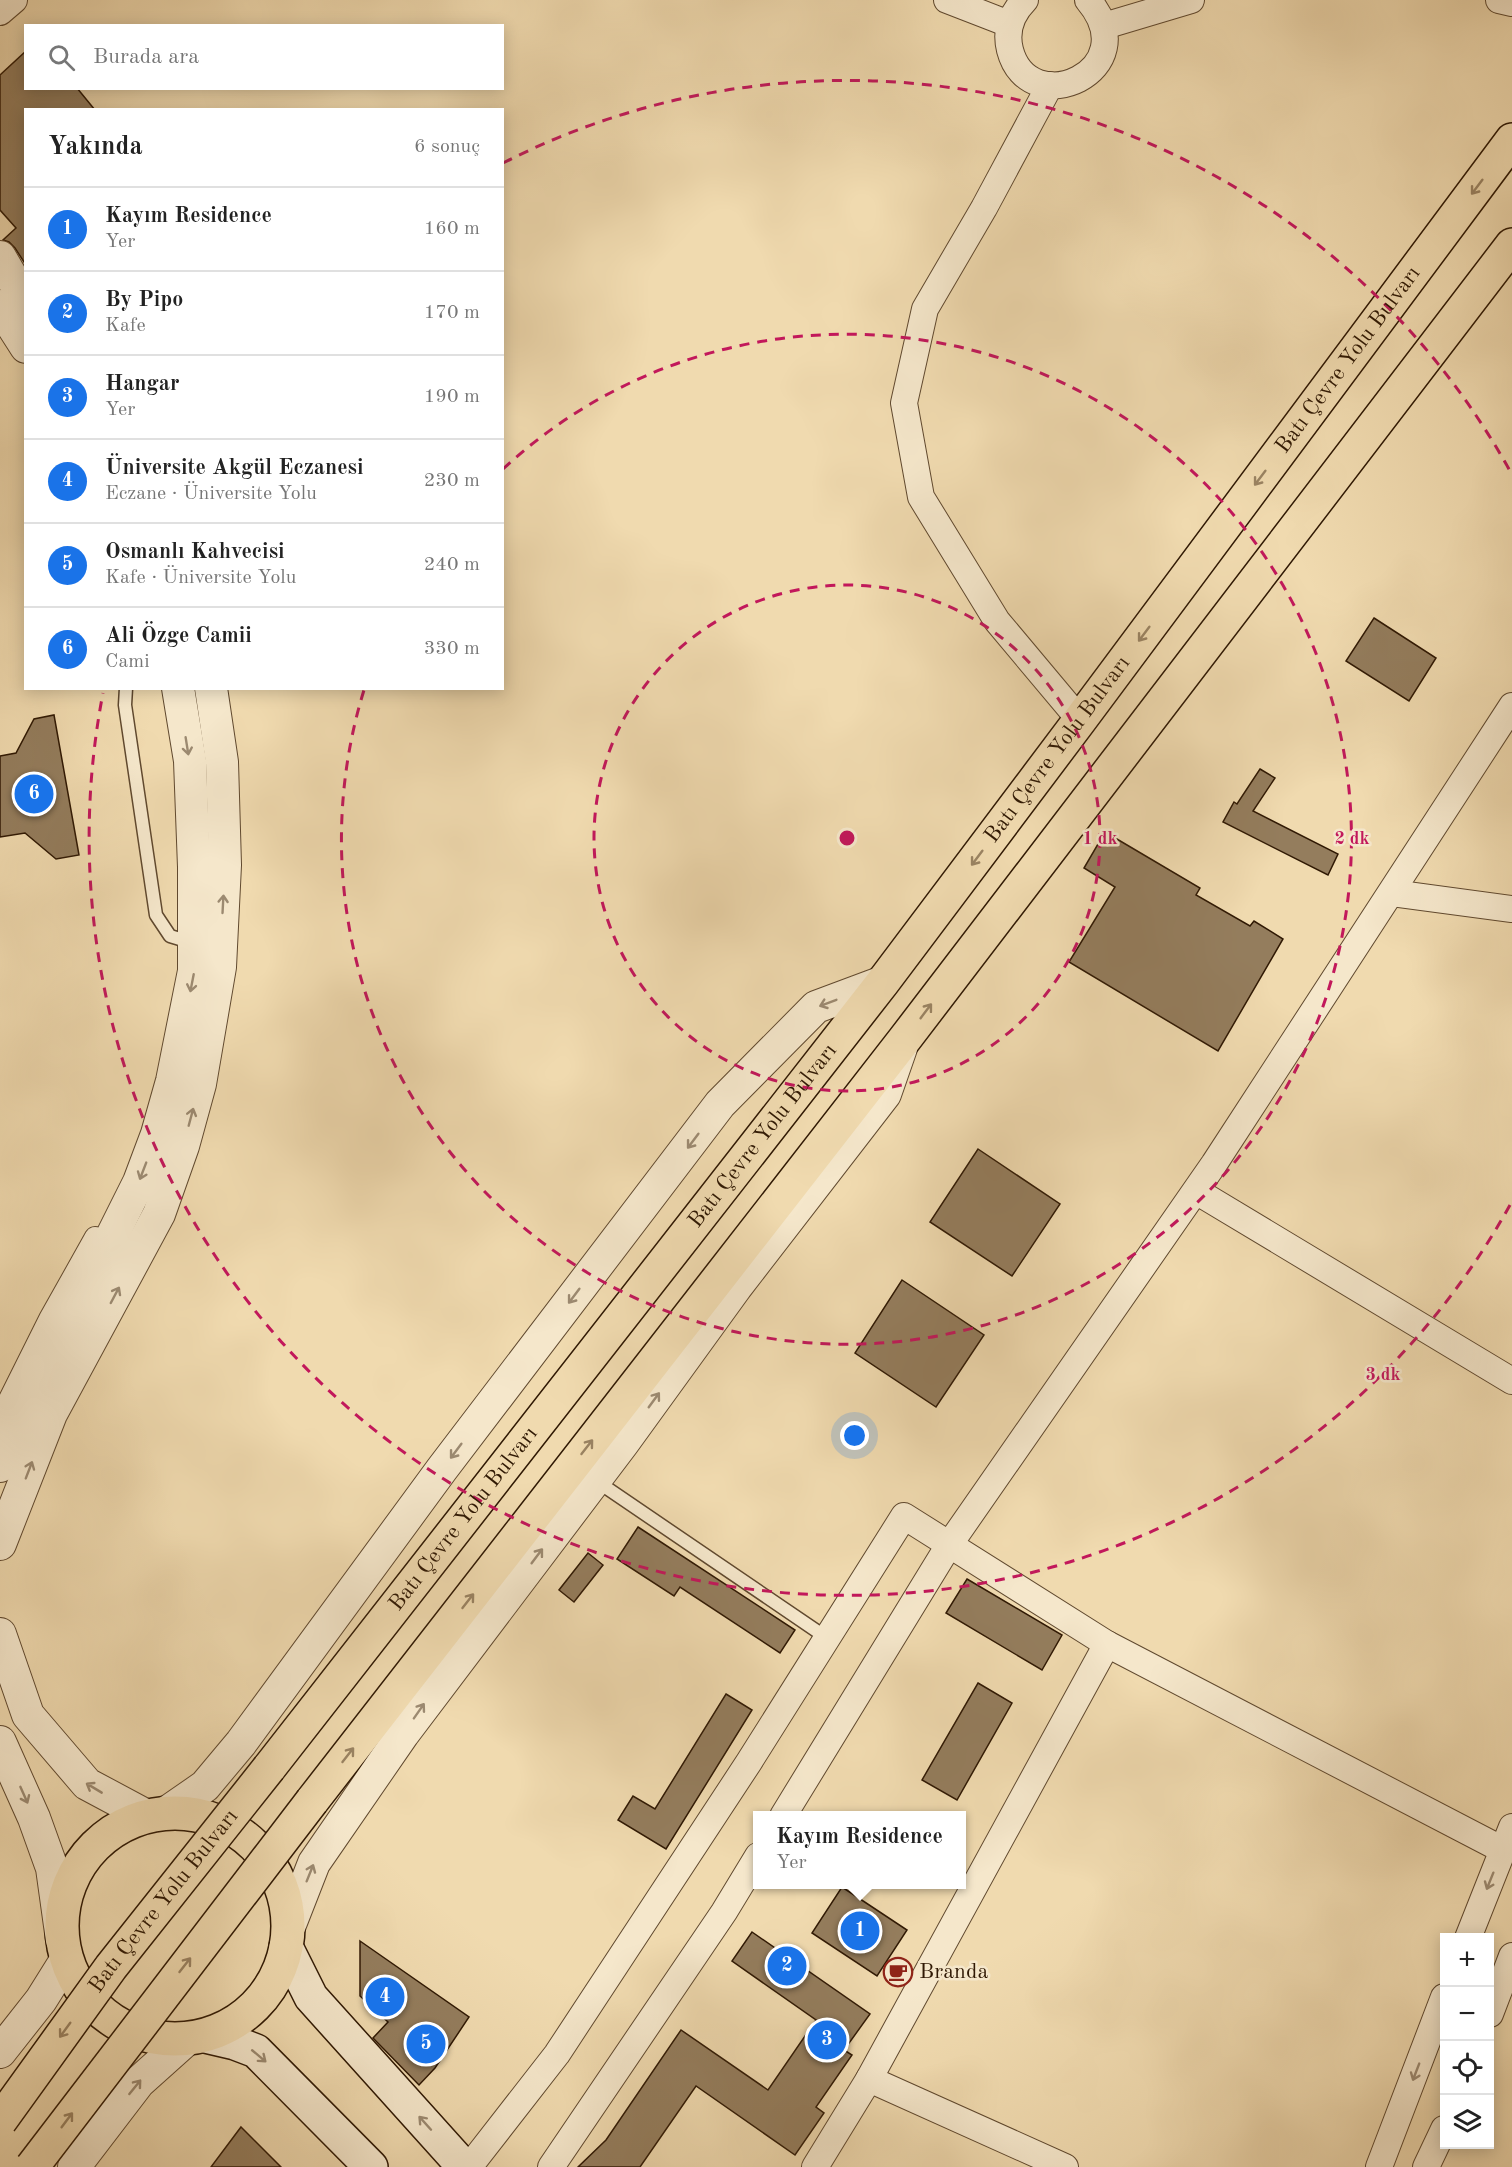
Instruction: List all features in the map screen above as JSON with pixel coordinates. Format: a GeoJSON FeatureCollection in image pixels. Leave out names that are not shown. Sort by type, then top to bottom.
{"type":"FeatureCollection","features":[{"type":"Feature","properties":{"kind":"main road","name":"Batı Çevre Yolu Bulvarı"},"geometry":{"type":"LineString","coordinates":[[0,2121],[111,1967],[883,982],[1512,140]]}},
{"type":"Feature","properties":{"kind":"main road"},"geometry":{"type":"LineString","coordinates":[[32,2167],[312,1801],[904,1040],[1512,245]]}},
{"type":"Feature","properties":{"kind":"main road"},"geometry":{"type":"LineString","coordinates":[[371,2167],[256,2051],[235,2043],[196,2037],[155,2038],[126,2029],[100,2012],[79,1988],[64,1950],[63,1907],[72,1876],[90,1849],[115,1828],[157,1813],[206,1816],[239,1832],[266,1857],[283,1890],[288,1937],[311,1997],[464,2167]]}},
{"type":"Feature","properties":{"kind":"main road"},"geometry":{"type":"LineString","coordinates":[[196,2037],[229,2026],[249,2012],[267,1993],[279,1971],[288,1937]]}},
{"type":"Feature","properties":{"kind":"street"},"geometry":{"type":"LineString","coordinates":[[0,12],[14,0]]}},
{"type":"Feature","properties":{"kind":"street"},"geometry":{"type":"LineString","coordinates":[[946,0],[1009,24]]}},
{"type":"Feature","properties":{"kind":"street"},"geometry":{"type":"LineString","coordinates":[[1025,0],[1009,24],[1007,40],[1012,57],[1021,71],[1034,81],[1050,86],[1066,85],[1080,79],[1092,70],[1101,57],[1105,41],[1104,26],[1098,12],[1088,0]]}},
{"type":"Feature","properties":{"kind":"street"},"geometry":{"type":"LineString","coordinates":[[1104,26],[1191,0]]}},
{"type":"Feature","properties":{"kind":"street"},"geometry":{"type":"LineString","coordinates":[[1499,0],[1512,3]]}},
{"type":"Feature","properties":{"kind":"street"},"geometry":{"type":"LineString","coordinates":[[1050,86],[984,208],[925,309],[904,404],[921,497],[997,621],[1080,720]]}},
{"type":"Feature","properties":{"kind":"street"},"geometry":{"type":"LineString","coordinates":[[0,257],[24,299]]}},
{"type":"Feature","properties":{"kind":"street"},"geometry":{"type":"LineString","coordinates":[[0,306],[24,344]]}},
{"type":"Feature","properties":{"kind":"street"},"geometry":{"type":"LineString","coordinates":[[0,1544],[51,1414],[162,1204],[183,1146],[200,1084],[219,968],[207,946],[190,761],[178,690]]}},
{"type":"Feature","properties":{"kind":"street"},"geometry":{"type":"LineString","coordinates":[[0,1466],[28,1404],[139,1182],[158,1134],[172,1081],[194,970],[207,946],[225,865],[222,762],[211,690]]}},
{"type":"Feature","properties":{"kind":"street"},"geometry":{"type":"LineString","coordinates":[[785,1811],[949,1545],[1196,1191],[1512,706]]}},
{"type":"Feature","properties":{"kind":"street"},"geometry":{"type":"LineString","coordinates":[[1392,893],[1512,909]]}},
{"type":"Feature","properties":{"kind":"street"},"geometry":{"type":"LineString","coordinates":[[0,1634],[28,1715],[87,1784],[157,1813],[206,1786],[241,1743],[442,1469],[720,1104],[816,1007],[883,982]]}},
{"type":"Feature","properties":{"kind":"street"},"geometry":{"type":"LineString","coordinates":[[288,1937],[314,1863],[433,1691],[595,1480],[736,1287],[885,1094],[904,1040]]}},
{"type":"Feature","properties":{"kind":"street"},"geometry":{"type":"LineString","coordinates":[[1196,1191],[1512,1381]]}},
{"type":"Feature","properties":{"kind":"street"},"geometry":{"type":"LineString","coordinates":[[0,1417],[49,1319],[95,1237]]}},
{"type":"Feature","properties":{"kind":"street"},"geometry":{"type":"LineString","coordinates":[[469,2167],[557,2054],[743,1772],[904,1515],[1107,1644],[1507,1839],[1470,1933]]}},
{"type":"Feature","properties":{"kind":"street"},"geometry":{"type":"LineString","coordinates":[[815,2167],[869,2079],[1107,1644]]}},
{"type":"Feature","properties":{"kind":"street"},"geometry":{"type":"LineString","coordinates":[[0,1742],[34,1818],[52,1868],[64,1950],[41,2000],[0,2052]]}},
{"type":"Feature","properties":{"kind":"street"},"geometry":{"type":"LineString","coordinates":[[551,2167],[724,1912],[753,1864]]}},
{"type":"Feature","properties":{"kind":"street"},"geometry":{"type":"LineString","coordinates":[[1494,2003],[1512,1956]]}},
{"type":"Feature","properties":{"kind":"street"},"geometry":{"type":"LineString","coordinates":[[1378,2167],[1440,2007]]}},
{"type":"Feature","properties":{"kind":"street"},"geometry":{"type":"LineString","coordinates":[[75,2167],[139,2082],[196,2037]]}},
{"type":"Feature","properties":{"kind":"street"},"geometry":{"type":"LineString","coordinates":[[869,2079],[1065,2167]]}},
{"type":"Feature","properties":{"kind":"street"},"geometry":{"type":"LineString","coordinates":[[1426,2167],[1440,2137]]}},
{"type":"Feature","properties":{"kind":"lane"},"geometry":{"type":"LineString","coordinates":[[126,690],[124,705],[156,915],[170,936],[207,946]]}},
{"type":"Feature","properties":{"kind":"lane"},"geometry":{"type":"LineString","coordinates":[[595,1480],[827,1638]]}},
{"type":"Feature","properties":{"kind":"building"},"geometry":{"type":"Polygon","coordinates":[[[24,53],[24,90],[79,90],[93,108],[24,108],[24,262],[15,248],[3,240],[16,228],[0,210],[0,75],[24,53]]]}},
{"type":"Feature","properties":{"kind":"building"},"geometry":{"type":"Polygon","coordinates":[[[1374,618],[1436,658],[1409,701],[1346,661],[1374,618]]]}},
{"type":"Feature","properties":{"kind":"building"},"geometry":{"type":"Polygon","coordinates":[[[54,715],[79,855],[56,859],[25,833],[0,837],[0,756],[16,753],[34,719],[54,715]]]}},
{"type":"Feature","properties":{"kind":"building"},"geometry":{"type":"Polygon","coordinates":[[[1260,769],[1275,778],[1253,811],[1338,854],[1328,875],[1223,822],[1234,802],[1237,804],[1260,769]]]}},
{"type":"Feature","properties":{"kind":"building"},"geometry":{"type":"Polygon","coordinates":[[[1105,832],[1200,888],[1196,895],[1250,926],[1254,921],[1283,939],[1218,1051],[1069,962],[1115,887],[1084,868],[1105,832]]]}},
{"type":"Feature","properties":{"kind":"building"},"geometry":{"type":"Polygon","coordinates":[[[978,1149],[1060,1204],[1012,1276],[930,1222],[978,1149]]]}},
{"type":"Feature","properties":{"kind":"building"},"geometry":{"type":"Polygon","coordinates":[[[902,1280],[984,1335],[936,1407],[855,1353],[902,1280]]]}},
{"type":"Feature","properties":{"kind":"building"},"geometry":{"type":"Polygon","coordinates":[[[638,1527],[795,1630],[780,1653],[680,1587],[674,1596],[617,1559],[638,1527]]]}},
{"type":"Feature","properties":{"kind":"building"},"geometry":{"type":"Polygon","coordinates":[[[588,1553],[603,1565],[574,1602],[559,1590],[588,1553]]]}},
{"type":"Feature","properties":{"kind":"building"},"geometry":{"type":"Polygon","coordinates":[[[967,1579],[1062,1635],[1042,1670],[946,1613],[967,1579]]]}},
{"type":"Feature","properties":{"kind":"building"},"geometry":{"type":"Polygon","coordinates":[[[978,1683],[1012,1703],[957,1800],[922,1780],[978,1683]]]}},
{"type":"Feature","properties":{"kind":"building"},"geometry":{"type":"Polygon","coordinates":[[[726,1694],[752,1710],[666,1849],[618,1820],[633,1796],[655,1809],[726,1694]]]}},
{"type":"Feature","properties":{"kind":"building"},"geometry":{"type":"Polygon","coordinates":[[[841,1889],[845,1889],[907,1930],[877,1976],[812,1933],[841,1889]]]}},
{"type":"Feature","properties":{"kind":"building"},"geometry":{"type":"Polygon","coordinates":[[[752,1932],[870,2014],[844,2050],[852,2055],[816,2107],[824,2113],[795,2155],[696,2086],[640,2167],[578,2167],[606,2140],[681,2030],[768,2090],[816,2020],[732,1961],[752,1932]]]}},
{"type":"Feature","properties":{"kind":"building"},"geometry":{"type":"Polygon","coordinates":[[[360,1941],[469,2017],[435,2068],[419,2085],[373,2038],[388,2022],[360,1996],[360,1941]]]}},
{"type":"Feature","properties":{"kind":"building"},"geometry":{"type":"Polygon","coordinates":[[[241,2127],[281,2167],[211,2167],[241,2127]]]}},
{"type":"Feature","properties":{"kind":"place","name":"Ali Özge Camii"},"geometry":{"type":"Point","coordinates":[34,794]}},
{"type":"Feature","properties":{"kind":"place","name":"Kayım Residence"},"geometry":{"type":"Point","coordinates":[860,1931]}},
{"type":"Feature","properties":{"kind":"place","name":"By Pipo"},"geometry":{"type":"Point","coordinates":[787,1966]}},
{"type":"Feature","properties":{"kind":"place","name":"Branda"},"geometry":{"type":"Point","coordinates":[898,1972]}},
{"type":"Feature","properties":{"kind":"place","name":"Üniversite Akgül Eczanesi"},"geometry":{"type":"Point","coordinates":[385,1997]}},
{"type":"Feature","properties":{"kind":"place","name":"Hangar"},"geometry":{"type":"Point","coordinates":[827,2040]}},
{"type":"Feature","properties":{"kind":"place","name":"Osmanlı Kahvecisi"},"geometry":{"type":"Point","coordinates":[426,2044]}}]}
